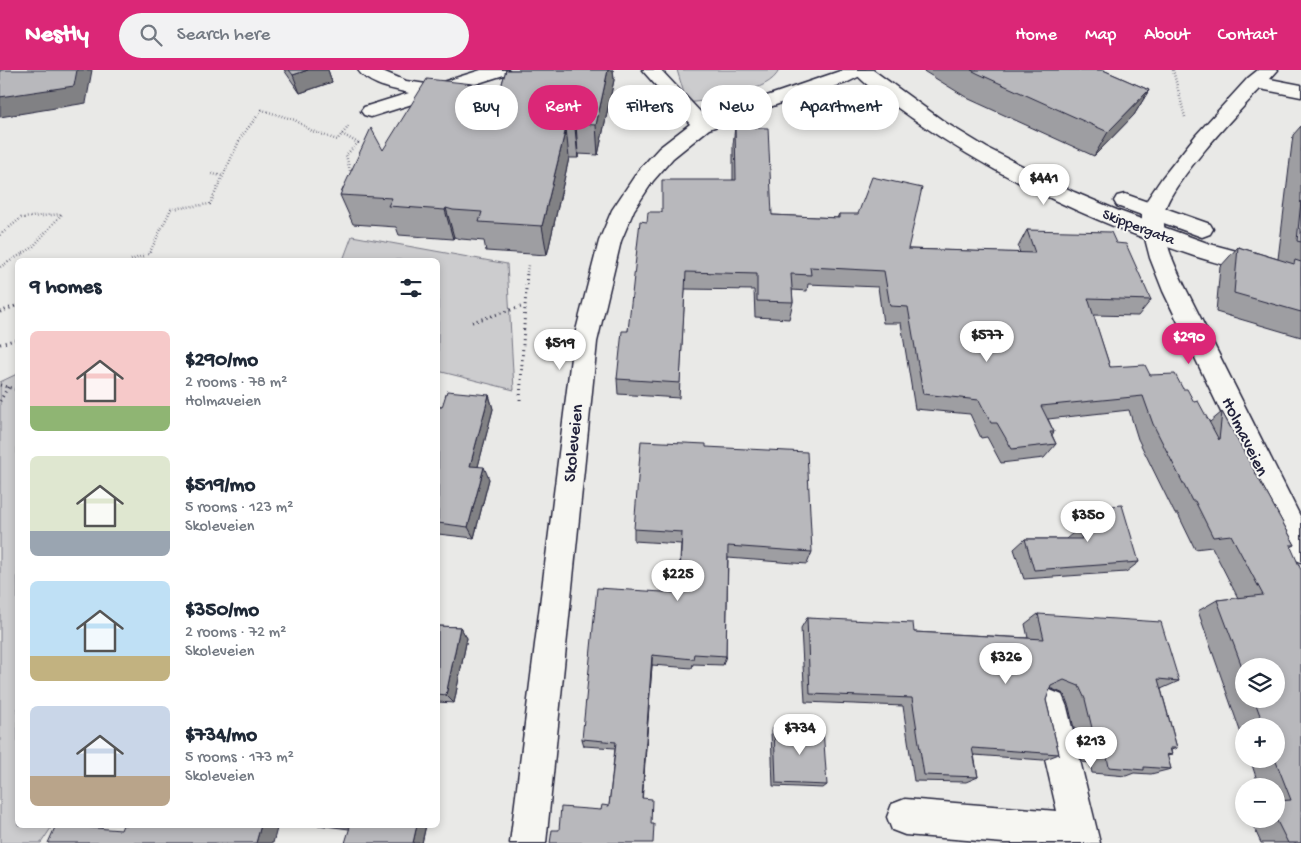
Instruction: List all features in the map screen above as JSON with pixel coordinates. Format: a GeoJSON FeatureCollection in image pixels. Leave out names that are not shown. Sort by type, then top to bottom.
{"type":"FeatureCollection","features":[{"type":"Feature","properties":{"kind":"street"},"geometry":{"type":"LineString","coordinates":[[367,70],[375,76],[395,83],[444,94]]}},
{"type":"Feature","properties":{"kind":"street"},"geometry":{"type":"LineString","coordinates":[[651,70],[701,124]]}},
{"type":"Feature","properties":{"kind":"street","name":"Skoleveien"},"geometry":{"type":"LineString","coordinates":[[772,100],[839,79],[857,70]]}},
{"type":"Feature","properties":{"kind":"street","name":"Skippergata"},"geometry":{"type":"LineString","coordinates":[[862,70],[896,99],[954,137],[1025,177],[1097,210],[1301,261]]}},
{"type":"Feature","properties":{"kind":"street"},"geometry":{"type":"LineString","coordinates":[[371,111],[444,94],[506,73]]}},
{"type":"Feature","properties":{"kind":"street"},"geometry":{"type":"LineString","coordinates":[[1154,223],[1157,202],[1196,149],[1262,76],[1301,91]]}},
{"type":"Feature","properties":{"kind":"street","name":"Skoleveien"},"geometry":{"type":"LineString","coordinates":[[528,843],[585,342],[601,272],[610,241],[623,210],[645,176],[666,153],[701,126]]}},
{"type":"Feature","properties":{"kind":"street","name":"Skippergata"},"geometry":{"type":"LineString","coordinates":[[1154,223],[1204,250],[1301,276]]}},
{"type":"Feature","properties":{"kind":"street","name":"Holmaveien"},"geometry":{"type":"LineString","coordinates":[[1154,223],[1172,284],[1301,548]]}},
{"type":"Feature","properties":{"kind":"street"},"geometry":{"type":"LineString","coordinates":[[905,817],[1081,837],[1050,708]]}},
{"type":"Feature","properties":{"kind":"path"},"geometry":{"type":"LineString","coordinates":[[1173,70],[1179,96],[1196,149]]}},
{"type":"Feature","properties":{"kind":"path"},"geometry":{"type":"LineString","coordinates":[[137,258],[150,254],[170,210],[210,204],[241,138],[262,110],[296,120],[312,131],[338,140],[350,125]]}},
{"type":"Feature","properties":{"kind":"path"},"geometry":{"type":"LineString","coordinates":[[342,134],[358,143],[346,155],[350,175],[357,172]]}},
{"type":"Feature","properties":{"kind":"path"},"geometry":{"type":"LineString","coordinates":[[212,174],[223,176]]}},
{"type":"Feature","properties":{"kind":"path"},"geometry":{"type":"LineString","coordinates":[[0,235],[21,218],[62,214],[32,248],[16,258]]}},
{"type":"Feature","properties":{"kind":"path"},"geometry":{"type":"LineString","coordinates":[[0,268],[15,259]]}},
{"type":"Feature","properties":{"kind":"path"},"geometry":{"type":"LineString","coordinates":[[520,400],[524,306],[528,266]]}},
{"type":"Feature","properties":{"kind":"path"},"geometry":{"type":"LineString","coordinates":[[0,312],[15,306]]}},
{"type":"Feature","properties":{"kind":"path"},"geometry":{"type":"LineString","coordinates":[[472,322],[524,306]]}},
{"type":"Feature","properties":{"kind":"path"},"geometry":{"type":"LineString","coordinates":[[0,344],[15,340]]}},
{"type":"Feature","properties":{"kind":"path"},"geometry":{"type":"LineString","coordinates":[[0,385],[15,389]]}},
{"type":"Feature","properties":{"kind":"path"},"geometry":{"type":"LineString","coordinates":[[0,401],[8,387]]}},
{"type":"Feature","properties":{"kind":"shaded area"},"geometry":{"type":"Polygon","coordinates":[[[677,70],[779,70],[773,78],[762,85],[701,85],[701,101],[691,102],[691,85],[682,85],[677,70]]]}},
{"type":"Feature","properties":{"kind":"shaded area"},"geometry":{"type":"Polygon","coordinates":[[[352,236],[507,264],[514,390],[440,372],[440,258],[344,258],[352,236]]]}},
{"type":"Feature","properties":{"kind":"shaded area"},"geometry":{"type":"Polygon","coordinates":[[[15,375],[15,828],[51,828],[41,843],[0,843],[0,382],[15,375]]]}},
{"type":"Feature","properties":{"kind":"building"},"geometry":{"type":"Polygon","coordinates":[[[0,70],[77,70],[74,86],[0,97],[0,70]]]}},
{"type":"Feature","properties":{"kind":"building"},"geometry":{"type":"Polygon","coordinates":[[[289,70],[308,70],[293,75],[289,70]]]}},
{"type":"Feature","properties":{"kind":"building"},"geometry":{"type":"Polygon","coordinates":[[[506,70],[608,70],[598,116],[598,85],[528,85],[528,130],[566,130],[542,226],[479,222],[482,212],[446,208],[445,210],[388,206],[392,198],[340,195],[371,128],[383,150],[427,79],[482,85],[455,85],[455,130],[518,130],[518,85],[502,85],[506,70]]]}},
{"type":"Feature","properties":{"kind":"building"},"geometry":{"type":"Polygon","coordinates":[[[971,70],[1103,70],[1149,90],[1108,132],[971,70]]]}},
{"type":"Feature","properties":{"kind":"building"},"geometry":{"type":"Polygon","coordinates":[[[735,130],[768,130],[772,215],[839,218],[839,214],[858,214],[872,177],[922,188],[908,249],[1035,253],[1027,230],[1111,232],[1116,243],[1126,244],[1151,300],[1088,298],[1110,367],[1145,365],[1150,375],[1175,374],[1183,389],[1187,389],[1194,402],[1198,401],[1219,440],[1222,412],[1295,545],[1290,545],[1301,570],[1301,843],[1288,843],[1280,828],[1285,828],[1285,800],[1291,800],[1285,785],[1285,778],[1282,778],[1279,768],[1285,768],[1285,718],[1261,718],[1257,708],[1285,708],[1285,658],[1239,658],[1217,600],[1263,595],[1231,535],[1213,537],[1195,501],[1192,501],[1153,424],[1143,396],[1041,406],[1054,432],[1050,432],[1056,444],[1012,449],[997,423],[991,423],[979,400],[923,394],[908,307],[890,306],[884,271],[810,267],[811,275],[791,274],[793,302],[757,301],[757,274],[686,272],[680,383],[617,379],[622,331],[628,331],[640,221],[647,222],[648,212],[662,212],[662,180],[736,180],[735,130]]]}},
{"type":"Feature","properties":{"kind":"building"},"geometry":{"type":"Polygon","coordinates":[[[1301,201],[1301,242],[1297,241],[1301,201]]]}},
{"type":"Feature","properties":{"kind":"building"},"geometry":{"type":"Polygon","coordinates":[[[1238,247],[1294,264],[1295,260],[1301,262],[1301,312],[1234,293],[1238,247]]]}},
{"type":"Feature","properties":{"kind":"building"},"geometry":{"type":"Polygon","coordinates":[[[447,391],[489,395],[470,466],[484,467],[468,527],[440,523],[440,407],[442,407],[447,391]]]}},
{"type":"Feature","properties":{"kind":"building"},"geometry":{"type":"Polygon","coordinates":[[[641,441],[706,444],[706,447],[807,452],[812,552],[728,546],[726,656],[694,654],[693,659],[652,655],[642,798],[652,799],[651,824],[654,824],[653,843],[550,843],[552,830],[559,830],[561,807],[601,810],[602,805],[609,806],[616,742],[582,739],[597,588],[679,593],[682,532],[634,529],[641,441]]]}},
{"type":"Feature","properties":{"kind":"building"},"geometry":{"type":"Polygon","coordinates":[[[1122,505],[1139,562],[1034,570],[1025,539],[1082,539],[1078,528],[1087,527],[1078,509],[1122,505]]]}},
{"type":"Feature","properties":{"kind":"building"},"geometry":{"type":"Polygon","coordinates":[[[1038,614],[1161,622],[1179,681],[1158,679],[1177,748],[1170,748],[1172,755],[1167,754],[1171,769],[1144,767],[1144,770],[1109,767],[1107,757],[1099,757],[1085,699],[1079,686],[1064,680],[1051,686],[1046,700],[1059,754],[972,748],[978,777],[924,775],[912,698],[810,694],[807,618],[913,623],[914,632],[1044,639],[1038,614]]]}},
{"type":"Feature","properties":{"kind":"building"},"geometry":{"type":"Polygon","coordinates":[[[440,626],[460,627],[446,695],[440,694],[440,626]]]}},
{"type":"Feature","properties":{"kind":"building"},"geometry":{"type":"Polygon","coordinates":[[[774,727],[823,729],[827,785],[776,783],[774,727]]]}},
{"type":"Feature","properties":{"kind":"building"},"geometry":{"type":"Polygon","coordinates":[[[55,828],[121,830],[122,828],[260,828],[256,843],[48,843],[55,828]]]}},
{"type":"Feature","properties":{"kind":"building"},"geometry":{"type":"Polygon","coordinates":[[[350,828],[416,828],[413,843],[345,843],[350,828]]]}}]}
